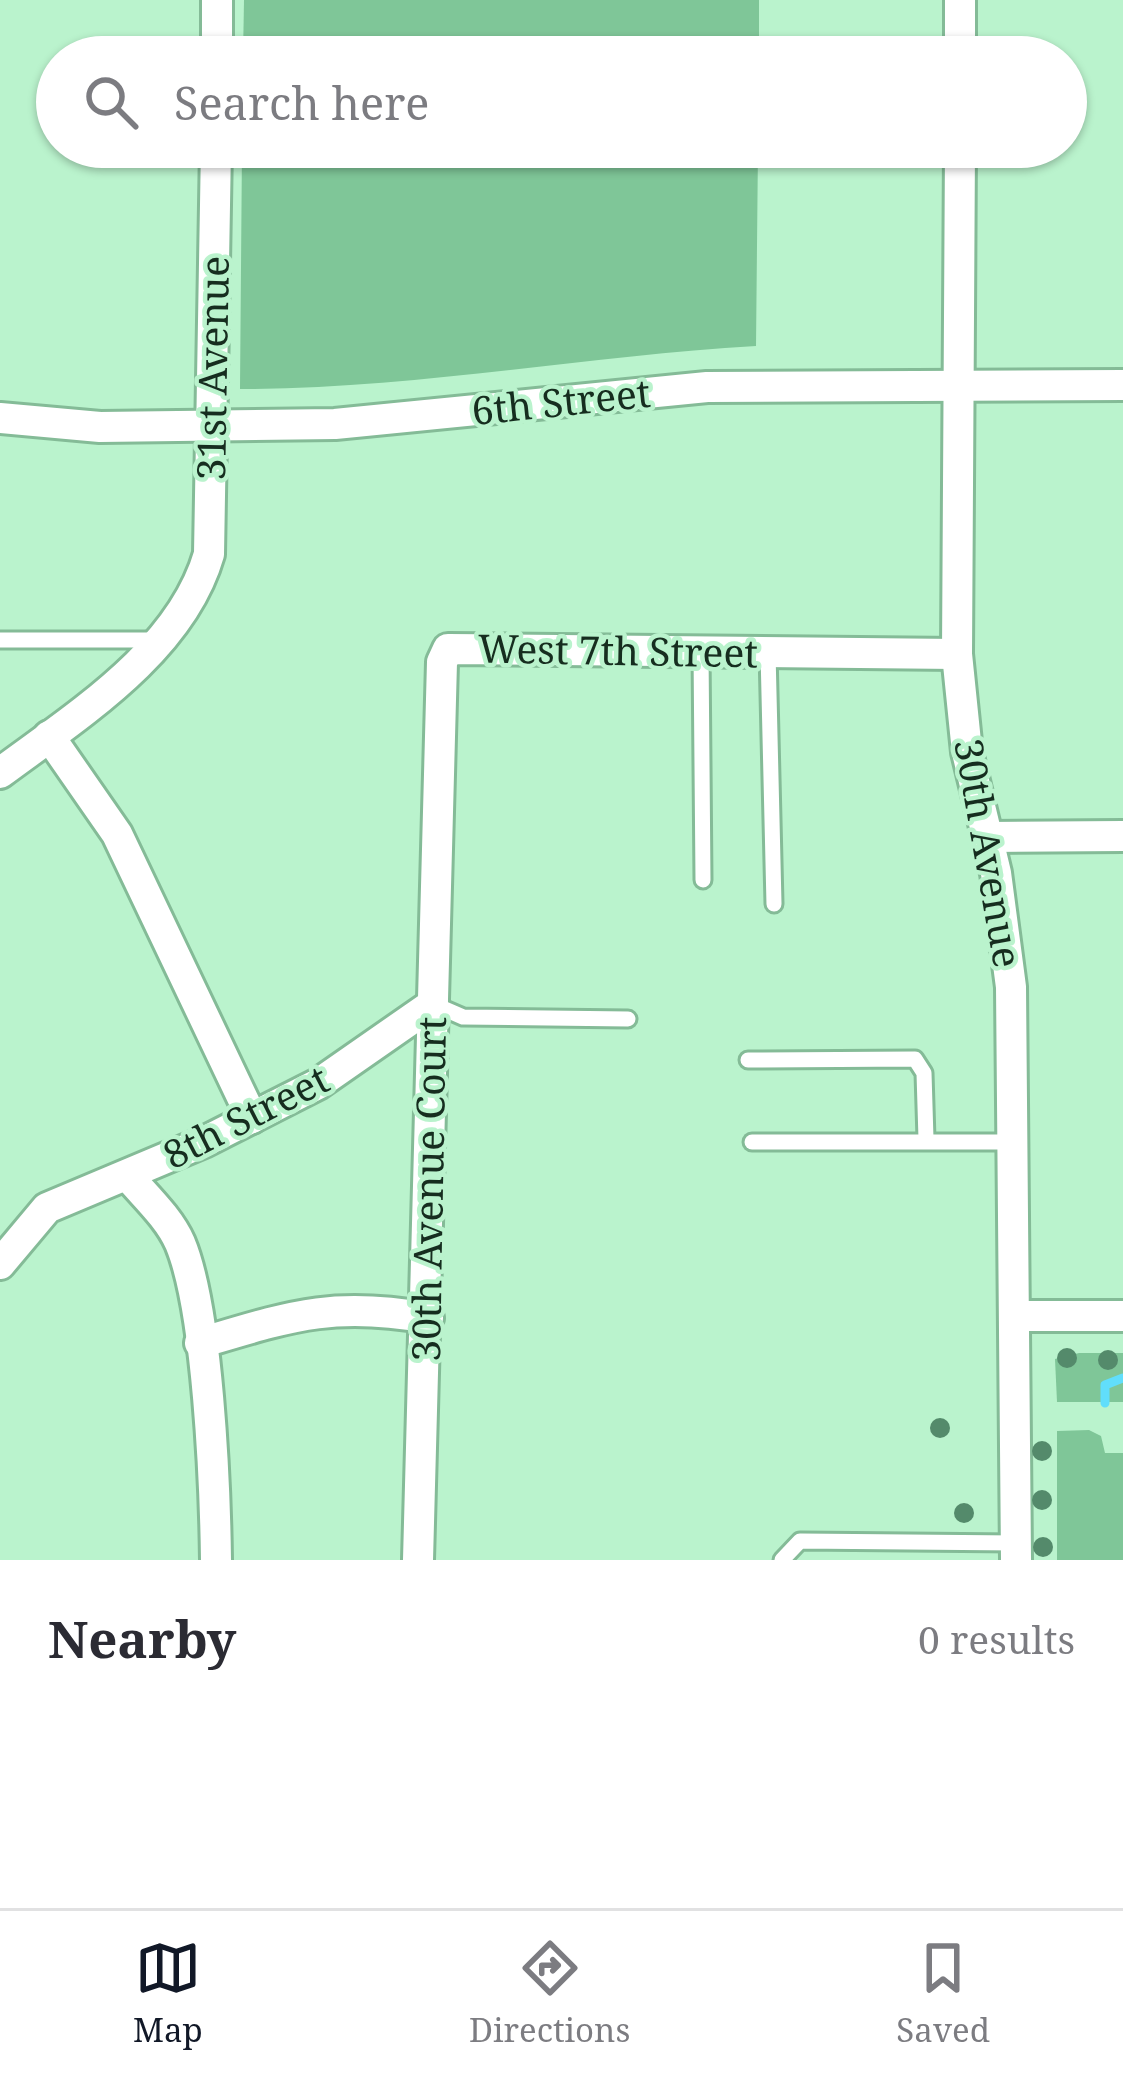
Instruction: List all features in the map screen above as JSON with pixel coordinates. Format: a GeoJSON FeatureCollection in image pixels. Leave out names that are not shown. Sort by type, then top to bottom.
{"type":"FeatureCollection","features":[{"type":"Feature","properties":{"kind":"street"},"geometry":{"type":"LineString","coordinates":[[217,36],[218,0]]}},
{"type":"Feature","properties":{"kind":"street"},"geometry":{"type":"LineString","coordinates":[[960,0],[960,36]]}},
{"type":"Feature","properties":{"kind":"street","name":"31st Avenue"},"geometry":{"type":"LineString","coordinates":[[162,640],[199,588],[209,554],[216,168]]}},
{"type":"Feature","properties":{"kind":"street","name":"30th Avenue"},"geometry":{"type":"LineString","coordinates":[[960,168],[957,654],[968,752],[988,837],[1012,987],[1016,1552]]}},
{"type":"Feature","properties":{"kind":"street","name":"6th Street"},"geometry":{"type":"LineString","coordinates":[[0,418],[100,427],[405,420],[590,395],[706,387],[1123,385]]}},
{"type":"Feature","properties":{"kind":"street"},"geometry":{"type":"LineString","coordinates":[[0,773],[162,640]]}},
{"type":"Feature","properties":{"kind":"street","name":"West 7th Street"},"geometry":{"type":"LineString","coordinates":[[440,818],[442,662],[448,650],[957,654]]}},
{"type":"Feature","properties":{"kind":"street"},"geometry":{"type":"LineString","coordinates":[[49,736],[117,834],[252,1118]]}},
{"type":"Feature","properties":{"kind":"street","name":"30th Avenue Court"},"geometry":{"type":"LineString","coordinates":[[418,1560],[440,818]]}},
{"type":"Feature","properties":{"kind":"street"},"geometry":{"type":"LineString","coordinates":[[988,837],[1123,836]]}},
{"type":"Feature","properties":{"kind":"street","name":"8th Street"},"geometry":{"type":"LineString","coordinates":[[0,1264],[47,1208],[128,1176],[318,1084],[433,1004]]}},
{"type":"Feature","properties":{"kind":"street"},"geometry":{"type":"LineString","coordinates":[[128,1176],[180,1244],[200,1343],[216,1560]]}},
{"type":"Feature","properties":{"kind":"street"},"geometry":{"type":"LineString","coordinates":[[200,1343],[280,1318],[359,1306],[428,1318]]}},
{"type":"Feature","properties":{"kind":"street"},"geometry":{"type":"LineString","coordinates":[[1016,1316],[1123,1316]]}},
{"type":"Feature","properties":{"kind":"lane"},"geometry":{"type":"LineString","coordinates":[[0,640],[162,640]]}},
{"type":"Feature","properties":{"kind":"lane"},"geometry":{"type":"LineString","coordinates":[[701,651],[703,880]]}},
{"type":"Feature","properties":{"kind":"lane"},"geometry":{"type":"LineString","coordinates":[[768,652],[774,904]]}},
{"type":"Feature","properties":{"kind":"lane"},"geometry":{"type":"LineString","coordinates":[[433,1004],[463,1017],[628,1018]]}},
{"type":"Feature","properties":{"kind":"lane"},"geometry":{"type":"LineString","coordinates":[[748,1060],[915,1060],[924,1073],[926,1139]]}},
{"type":"Feature","properties":{"kind":"lane"},"geometry":{"type":"LineString","coordinates":[[752,1142],[1013,1142]]}},
{"type":"Feature","properties":{"kind":"lane"},"geometry":{"type":"LineString","coordinates":[[782,1560],[800,1541],[939,1542],[1016,1552]]}},
{"type":"Feature","properties":{"kind":"lane"},"geometry":{"type":"LineString","coordinates":[[925,1560],[939,1542]]}},
{"type":"Feature","properties":{"kind":"green space"},"geometry":{"type":"Polygon","coordinates":[[[244,0],[759,0],[759,36],[243,36],[244,0]]]}},
{"type":"Feature","properties":{"kind":"green space"},"geometry":{"type":"Polygon","coordinates":[[[242,168],[758,168],[756,346],[369,384],[240,389],[242,168]]]}},
{"type":"Feature","properties":{"kind":"green space"},"geometry":{"type":"Polygon","coordinates":[[[1079,1353],[1123,1353],[1123,1402],[1057,1402],[1055,1359],[1079,1353]]]}},
{"type":"Feature","properties":{"kind":"green space"},"geometry":{"type":"Polygon","coordinates":[[[1089,1430],[1101,1436],[1105,1453],[1123,1453],[1123,1560],[1057,1560],[1057,1431],[1089,1430]]]}},
{"type":"Feature","properties":{"kind":"waterway"},"geometry":{"type":"LineString","coordinates":[[1105,1403],[1105,1385],[1123,1378]]}}]}
